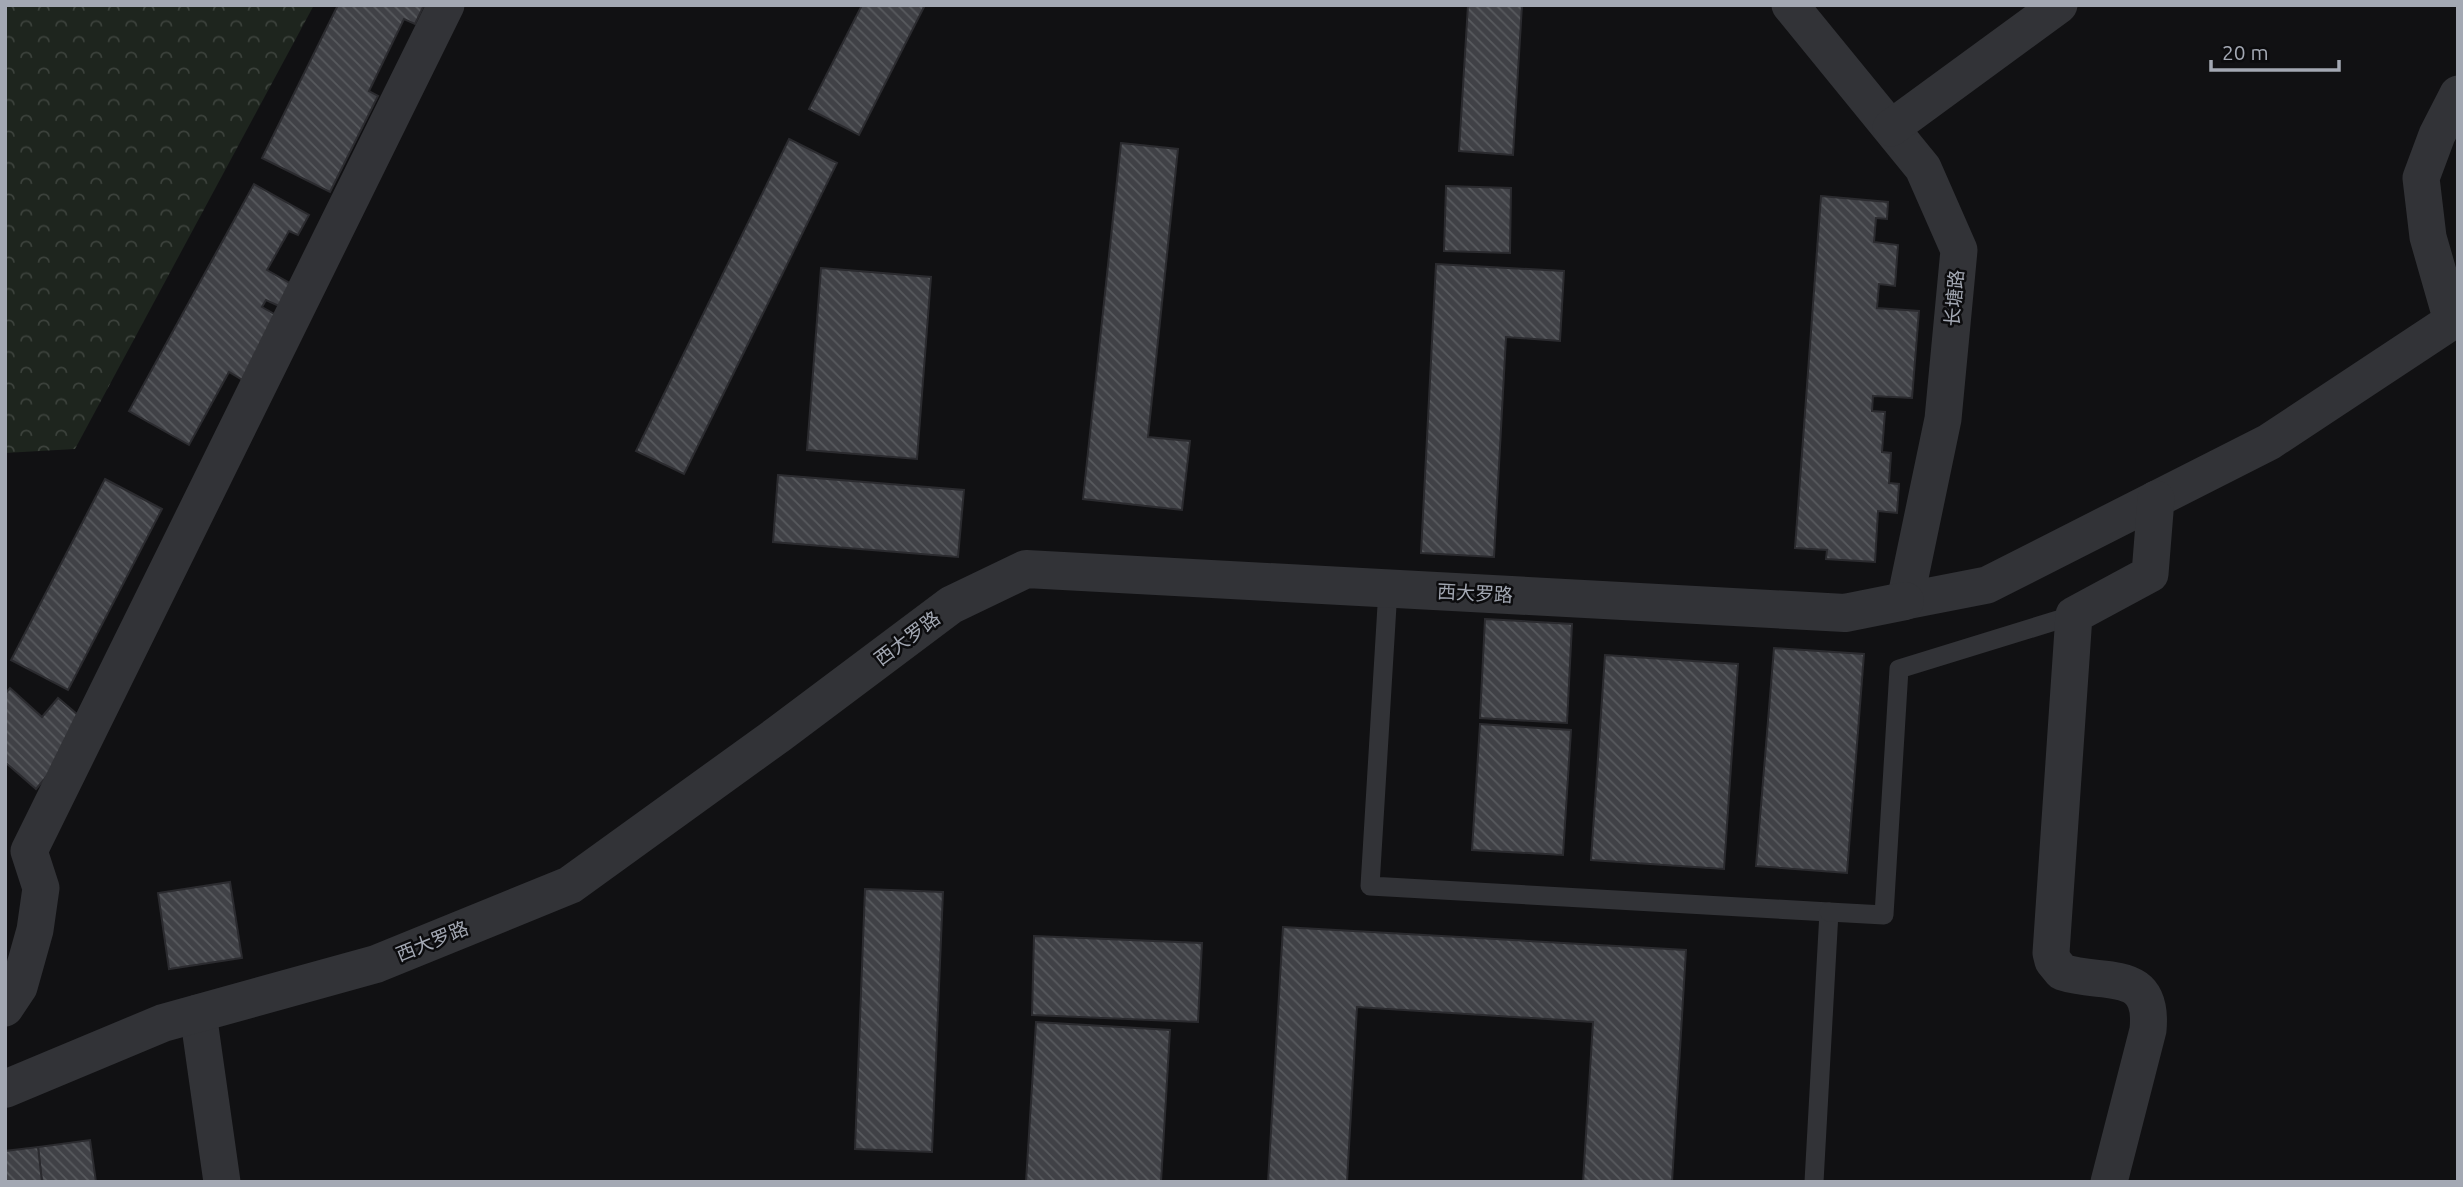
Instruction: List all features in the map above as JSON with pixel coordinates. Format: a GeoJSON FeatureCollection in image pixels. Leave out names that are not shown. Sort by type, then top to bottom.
{"type":"FeatureCollection","features":[{"type":"Feature","properties":{"kind":"street"},"geometry":{"type":"LineString","coordinates":[[5,1008],[19,987],[36,930],[41,888],[17,854],[446,5]]}},
{"type":"Feature","properties":{"kind":"street","name":"长塘路"},"geometry":{"type":"LineString","coordinates":[[1790,5],[1923,167],[1959,250],[1943,419],[1905,601]]}},
{"type":"Feature","properties":{"kind":"street"},"geometry":{"type":"LineString","coordinates":[[1891,128],[2059,5]]}},
{"type":"Feature","properties":{"kind":"street"},"geometry":{"type":"LineString","coordinates":[[1905,601],[1987,585],[2270,442],[2452,321],[2428,237],[2421,178],[2437,135],[2458,94]]}},
{"type":"Feature","properties":{"kind":"street"},"geometry":{"type":"LineString","coordinates":[[2109,1182],[2149,1018],[2145,998],[2133,984],[2062,972],[2053,961],[2051,953],[2074,615],[2151,574],[2156,499]]}},
{"type":"Feature","properties":{"kind":"street","name":"西大罗路"},"geometry":{"type":"LineString","coordinates":[[5,1089],[163,1023],[376,964],[570,885],[951,605],[1026,569],[1845,613],[1905,601]]}},
{"type":"Feature","properties":{"kind":"street"},"geometry":{"type":"LineString","coordinates":[[198,1013],[222,1182]]}},
{"type":"Feature","properties":{"kind":"lane"},"geometry":{"type":"LineString","coordinates":[[1388,589],[1370,886],[1884,915],[1899,669],[2074,615]]}},
{"type":"Feature","properties":{"kind":"lane"},"geometry":{"type":"LineString","coordinates":[[1814,1182],[1829,912]]}},
{"type":"Feature","properties":{"kind":"green space"},"geometry":{"type":"Polygon","coordinates":[[[5,5],[314,5],[75,449],[5,453],[5,5]]]}},
{"type":"Feature","properties":{"kind":"building"},"geometry":{"type":"Polygon","coordinates":[[[338,5],[424,5],[415,24],[404,19],[369,91],[378,96],[330,192],[262,158],[338,5]]]}},
{"type":"Feature","properties":{"kind":"building"},"geometry":{"type":"Polygon","coordinates":[[[862,5],[925,5],[859,135],[809,109],[862,5]]]}},
{"type":"Feature","properties":{"kind":"building"},"geometry":{"type":"Polygon","coordinates":[[[1468,5],[1522,5],[1513,155],[1459,151],[1468,5]]]}},
{"type":"Feature","properties":{"kind":"building"},"geometry":{"type":"Polygon","coordinates":[[[789,139],[837,163],[684,474],[636,451],[789,139]]]}},
{"type":"Feature","properties":{"kind":"building"},"geometry":{"type":"Polygon","coordinates":[[[1121,143],[1178,149],[1148,437],[1190,441],[1182,510],[1083,499],[1121,143]]]}},
{"type":"Feature","properties":{"kind":"building"},"geometry":{"type":"Polygon","coordinates":[[[254,184],[309,215],[298,235],[289,231],[267,270],[293,285],[281,307],[266,300],[262,307],[281,318],[246,382],[229,372],[189,445],[129,411],[254,184]]]}},
{"type":"Feature","properties":{"kind":"building"},"geometry":{"type":"Polygon","coordinates":[[[1446,186],[1511,188],[1510,253],[1444,251],[1446,186]]]}},
{"type":"Feature","properties":{"kind":"building"},"geometry":{"type":"Polygon","coordinates":[[[1821,196],[1888,202],[1887,219],[1876,218],[1874,242],[1898,245],[1895,286],[1879,284],[1877,308],[1919,311],[1912,398],[1873,396],[1872,411],[1885,412],[1882,452],[1891,453],[1889,483],[1899,484],[1897,513],[1878,511],[1875,562],[1826,559],[1827,550],[1795,548],[1821,196]]]}},
{"type":"Feature","properties":{"kind":"building"},"geometry":{"type":"Polygon","coordinates":[[[1436,264],[1564,271],[1560,341],[1506,337],[1494,557],[1421,553],[1436,264]]]}},
{"type":"Feature","properties":{"kind":"building"},"geometry":{"type":"Polygon","coordinates":[[[821,268],[931,277],[917,459],[807,450],[821,268]]]}},
{"type":"Feature","properties":{"kind":"building"},"geometry":{"type":"Polygon","coordinates":[[[778,475],[964,490],[958,557],[773,542],[778,475]]]}},
{"type":"Feature","properties":{"kind":"building"},"geometry":{"type":"Polygon","coordinates":[[[105,479],[162,509],[68,690],[11,660],[105,479]]]}},
{"type":"Feature","properties":{"kind":"building"},"geometry":{"type":"Polygon","coordinates":[[[1485,619],[1572,624],[1567,723],[1480,718],[1485,619]]]}},
{"type":"Feature","properties":{"kind":"building"},"geometry":{"type":"Polygon","coordinates":[[[1774,648],[1864,654],[1847,873],[1756,866],[1774,648]]]}},
{"type":"Feature","properties":{"kind":"building"},"geometry":{"type":"Polygon","coordinates":[[[1605,655],[1738,664],[1724,869],[1591,860],[1605,655]]]}},
{"type":"Feature","properties":{"kind":"building"},"geometry":{"type":"Polygon","coordinates":[[[10,688],[42,717],[58,698],[90,725],[36,789],[5,762],[5,694],[10,688]]]}},
{"type":"Feature","properties":{"kind":"building"},"geometry":{"type":"Polygon","coordinates":[[[1480,724],[1571,730],[1563,855],[1472,850],[1480,724]]]}},
{"type":"Feature","properties":{"kind":"building"},"geometry":{"type":"Polygon","coordinates":[[[230,882],[242,958],[169,969],[158,893],[230,882]]]}},
{"type":"Feature","properties":{"kind":"building"},"geometry":{"type":"Polygon","coordinates":[[[865,889],[943,892],[932,1152],[855,1149],[865,889]]]}},
{"type":"Feature","properties":{"kind":"building"},"geometry":{"type":"Polygon","coordinates":[[[1283,927],[1686,950],[1672,1182],[1583,1182],[1593,1022],[1357,1007],[1347,1182],[1268,1182],[1283,927]]]}},
{"type":"Feature","properties":{"kind":"building"},"geometry":{"type":"Polygon","coordinates":[[[1034,936],[1202,943],[1198,1022],[1032,1015],[1034,936]]]}},
{"type":"Feature","properties":{"kind":"building"},"geometry":{"type":"Polygon","coordinates":[[[1036,1022],[1170,1030],[1161,1182],[1026,1182],[1036,1022]]]}},
{"type":"Feature","properties":{"kind":"building"},"geometry":{"type":"Polygon","coordinates":[[[90,1140],[96,1182],[42,1182],[38,1147],[90,1140]]]}},
{"type":"Feature","properties":{"kind":"building"},"geometry":{"type":"Polygon","coordinates":[[[38,1147],[42,1182],[5,1182],[5,1151],[38,1147]]]}}]}
